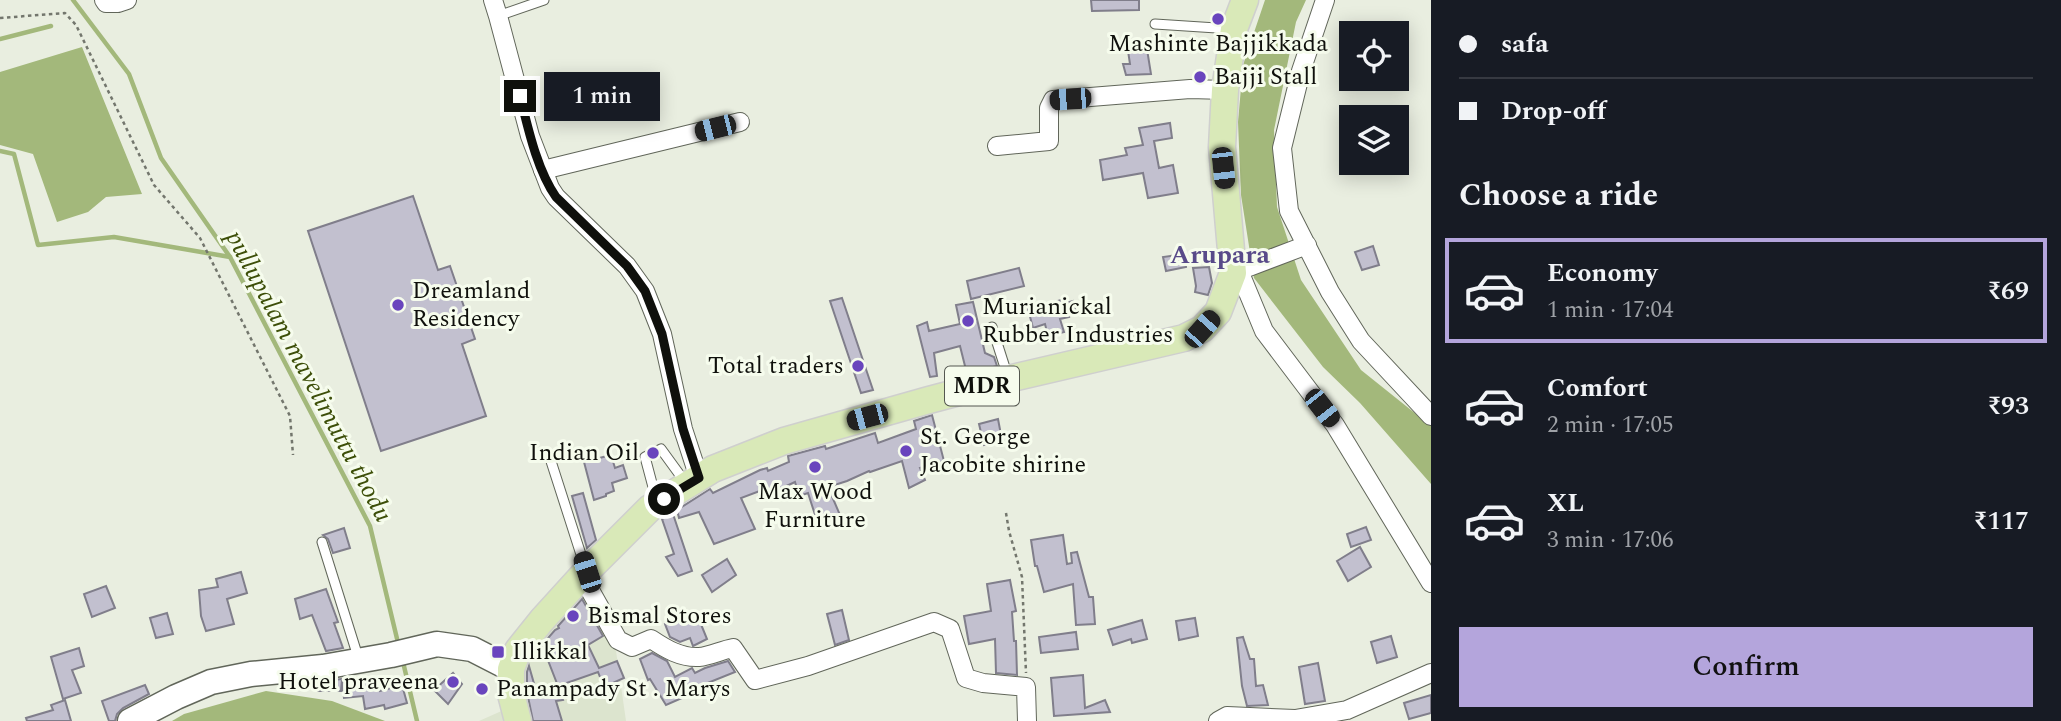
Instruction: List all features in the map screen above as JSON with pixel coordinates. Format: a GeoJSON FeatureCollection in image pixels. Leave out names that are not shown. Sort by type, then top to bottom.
{"type":"FeatureCollection","features":[{"type":"Feature","properties":{"kind":"main road","name":"MDR"},"geometry":{"type":"LineString","coordinates":[[511,668],[518,650],[584,574],[657,503],[713,468],[784,441],[1008,379],[1184,338],[1202,329],[1218,312],[1236,272],[1222,147],[1225,90],[1234,29],[1244,0]]}},
{"type":"Feature","properties":{"kind":"main road"},"geometry":{"type":"LineString","coordinates":[[130,721],[211,682],[251,674],[314,668],[437,644],[472,649],[511,668],[511,694],[517,721]]}},
{"type":"Feature","properties":{"kind":"street"},"geometry":{"type":"LineString","coordinates":[[104,0],[106,3],[118,3],[127,0]]}},
{"type":"Feature","properties":{"kind":"street"},"geometry":{"type":"LineString","coordinates":[[1325,0],[1301,71],[1282,148],[1289,211],[1331,292],[1361,341],[1431,416]]}},
{"type":"Feature","properties":{"kind":"street"},"geometry":{"type":"LineString","coordinates":[[496,8],[530,136],[550,188],[627,266],[645,291],[662,334],[693,482]]}},
{"type":"Feature","properties":{"kind":"street"},"geometry":{"type":"LineString","coordinates":[[998,146],[1049,141],[1049,108],[1053,100],[1190,89],[1225,90]]}},
{"type":"Feature","properties":{"kind":"street"},"geometry":{"type":"LineString","coordinates":[[543,170],[740,122]]}},
{"type":"Feature","properties":{"kind":"street"},"geometry":{"type":"LineString","coordinates":[[1307,246],[1236,272],[1242,278],[1264,331],[1335,425],[1431,583]]}},
{"type":"Feature","properties":{"kind":"street"},"geometry":{"type":"LineString","coordinates":[[584,574],[618,640],[632,647],[651,639],[681,655],[699,657],[733,648],[755,680],[808,666],[934,622],[950,629],[966,677],[983,683],[1026,687],[1027,721]]}},
{"type":"Feature","properties":{"kind":"street"},"geometry":{"type":"LineString","coordinates":[[1218,721],[1227,716],[1295,719],[1347,710],[1431,673]]}},
{"type":"Feature","properties":{"kind":"lane"},"geometry":{"type":"LineString","coordinates":[[496,8],[544,0]]}},
{"type":"Feature","properties":{"kind":"lane"},"geometry":{"type":"LineString","coordinates":[[1155,24],[1234,29]]}},
{"type":"Feature","properties":{"kind":"lane"},"geometry":{"type":"LineString","coordinates":[[992,327],[1008,379]]}},
{"type":"Feature","properties":{"kind":"lane"},"geometry":{"type":"LineString","coordinates":[[657,503],[645,457],[661,449],[693,482]]}},
{"type":"Feature","properties":{"kind":"lane"},"geometry":{"type":"LineString","coordinates":[[550,455],[584,574]]}},
{"type":"Feature","properties":{"kind":"lane"},"geometry":{"type":"LineString","coordinates":[[322,541],[359,660]]}},
{"type":"Feature","properties":{"kind":"path"},"geometry":{"type":"LineString","coordinates":[[0,18],[65,13],[76,25],[154,185],[200,238],[290,416],[293,455]]}},
{"type":"Feature","properties":{"kind":"path"},"geometry":{"type":"LineString","coordinates":[[1006,513],[1022,577],[1026,687]]}},
{"type":"Feature","properties":{"kind":"shaded area"},"geometry":{"type":"Polygon","coordinates":[[[1265,0],[1306,0],[1296,22],[1274,130],[1277,207],[1301,280],[1361,370],[1431,426],[1431,484],[1360,403],[1323,367],[1254,278],[1241,195],[1238,122],[1243,65],[1265,0]]]}},
{"type":"Feature","properties":{"kind":"shaded area"},"geometry":{"type":"Polygon","coordinates":[[[82,47],[142,194],[106,197],[88,212],[57,222],[33,154],[0,145],[0,72],[82,47]]]}},
{"type":"Feature","properties":{"kind":"shaded area"},"geometry":{"type":"Polygon","coordinates":[[[579,589],[616,651],[626,721],[479,721],[515,705],[513,671],[579,589]]]}},
{"type":"Feature","properties":{"kind":"shaded area"},"geometry":{"type":"Polygon","coordinates":[[[266,691],[332,701],[385,721],[172,721],[184,714],[266,691]]]}},
{"type":"Feature","properties":{"kind":"building"},"geometry":{"type":"Polygon","coordinates":[[[1091,0],[1139,0],[1139,10],[1092,11],[1091,0]]]}},
{"type":"Feature","properties":{"kind":"building"},"geometry":{"type":"Polygon","coordinates":[[[1146,43],[1151,74],[1126,75],[1123,64],[1130,64],[1127,44],[1146,43]]]}},
{"type":"Feature","properties":{"kind":"building"},"geometry":{"type":"Polygon","coordinates":[[[1170,123],[1172,138],[1154,141],[1159,168],[1173,165],[1178,193],[1148,198],[1143,173],[1103,180],[1100,160],[1127,155],[1125,148],[1143,145],[1139,128],[1170,123]]]}},
{"type":"Feature","properties":{"kind":"building","name":"Dreamland Residency"},"geometry":{"type":"Polygon","coordinates":[[[413,196],[438,270],[450,266],[475,339],[462,344],[486,416],[381,451],[308,231],[413,196]]]}},
{"type":"Feature","properties":{"kind":"building"},"geometry":{"type":"Polygon","coordinates":[[[1373,246],[1379,265],[1362,270],[1355,252],[1373,246]]]}},
{"type":"Feature","properties":{"kind":"building"},"geometry":{"type":"Polygon","coordinates":[[[1185,254],[1186,267],[1166,271],[1163,257],[1185,254]]]}},
{"type":"Feature","properties":{"kind":"building"},"geometry":{"type":"Polygon","coordinates":[[[1209,267],[1212,283],[1208,295],[1195,292],[1193,268],[1209,267]]]}},
{"type":"Feature","properties":{"kind":"building","name":"Murianickal Rubber Industries"},"geometry":{"type":"Polygon","coordinates":[[[1019,268],[1024,286],[971,299],[967,281],[1019,268]]]}},
{"type":"Feature","properties":{"kind":"building"},"geometry":{"type":"Polygon","coordinates":[[[842,298],[873,390],[861,393],[830,301],[842,298]]]}},
{"type":"Feature","properties":{"kind":"building"},"geometry":{"type":"Polygon","coordinates":[[[1065,299],[1066,303],[1073,301],[1076,312],[1060,319],[1064,332],[1048,336],[1045,324],[1033,328],[1028,309],[1065,299]]]}},
{"type":"Feature","properties":{"kind":"building"},"geometry":{"type":"Polygon","coordinates":[[[973,302],[985,353],[994,357],[997,366],[967,374],[960,346],[934,353],[937,376],[930,377],[917,326],[927,322],[929,331],[960,324],[956,305],[973,302]]]}},
{"type":"Feature","properties":{"kind":"building"},"geometry":{"type":"Polygon","coordinates":[[[932,415],[944,461],[920,468],[925,480],[909,488],[902,461],[828,487],[840,515],[818,524],[808,493],[799,496],[795,482],[767,495],[765,489],[741,498],[755,529],[714,544],[699,512],[679,518],[677,510],[710,489],[713,493],[760,470],[767,468],[768,471],[789,462],[788,456],[825,446],[826,449],[875,433],[878,443],[916,429],[914,421],[932,415]]]}},
{"type":"Feature","properties":{"kind":"building"},"geometry":{"type":"Polygon","coordinates":[[[998,419],[1002,440],[984,445],[979,424],[998,419]]]}},
{"type":"Feature","properties":{"kind":"building"},"geometry":{"type":"Polygon","coordinates":[[[611,455],[615,468],[623,465],[627,478],[612,483],[614,491],[594,500],[584,462],[611,455]]]}},
{"type":"Feature","properties":{"kind":"building"},"geometry":{"type":"Polygon","coordinates":[[[583,493],[596,540],[587,548],[572,496],[583,493]]]}},
{"type":"Feature","properties":{"kind":"building"},"geometry":{"type":"Polygon","coordinates":[[[673,514],[692,571],[678,576],[666,557],[674,554],[662,519],[673,514]]]}},
{"type":"Feature","properties":{"kind":"building"},"geometry":{"type":"Polygon","coordinates":[[[1366,527],[1371,540],[1351,547],[1347,534],[1366,527]]]}},
{"type":"Feature","properties":{"kind":"building"},"geometry":{"type":"Polygon","coordinates":[[[344,528],[350,548],[333,553],[328,539],[323,535],[344,528]]]}},
{"type":"Feature","properties":{"kind":"building"},"geometry":{"type":"Polygon","coordinates":[[[1063,535],[1067,564],[1072,563],[1071,553],[1077,552],[1089,597],[1093,597],[1095,624],[1076,625],[1073,584],[1044,592],[1035,566],[1031,540],[1063,535]]]}},
{"type":"Feature","properties":{"kind":"building"},"geometry":{"type":"Polygon","coordinates":[[[1360,547],[1371,567],[1348,581],[1337,561],[1360,547]]]}},
{"type":"Feature","properties":{"kind":"building"},"geometry":{"type":"Polygon","coordinates":[[[727,559],[736,575],[712,592],[702,575],[727,559]]]}},
{"type":"Feature","properties":{"kind":"building"},"geometry":{"type":"Polygon","coordinates":[[[241,572],[247,593],[227,599],[234,624],[206,631],[201,616],[199,590],[218,587],[216,579],[241,572]]]}},
{"type":"Feature","properties":{"kind":"building"},"geometry":{"type":"Polygon","coordinates":[[[1010,580],[1016,611],[1012,612],[1017,675],[996,673],[995,639],[969,644],[964,616],[991,611],[987,584],[1010,580]]]}},
{"type":"Feature","properties":{"kind":"building"},"geometry":{"type":"Polygon","coordinates":[[[106,586],[115,608],[92,617],[84,594],[106,586]]]}},
{"type":"Feature","properties":{"kind":"building"},"geometry":{"type":"Polygon","coordinates":[[[326,589],[338,622],[334,623],[343,648],[326,651],[312,615],[300,619],[295,599],[326,589]]]}},
{"type":"Feature","properties":{"kind":"building"},"geometry":{"type":"Polygon","coordinates":[[[582,599],[603,636],[588,645],[599,668],[617,661],[624,678],[604,687],[598,672],[558,686],[542,645],[567,616],[576,611],[574,608],[582,599]]]}},
{"type":"Feature","properties":{"kind":"building"},"geometry":{"type":"Polygon","coordinates":[[[842,610],[849,640],[835,645],[827,614],[842,610]]]}},
{"type":"Feature","properties":{"kind":"building"},"geometry":{"type":"Polygon","coordinates":[[[696,612],[707,639],[693,646],[690,638],[680,642],[670,637],[665,624],[696,612]]]}},
{"type":"Feature","properties":{"kind":"building"},"geometry":{"type":"Polygon","coordinates":[[[167,613],[173,634],[156,638],[150,618],[167,613]]]}},
{"type":"Feature","properties":{"kind":"building"},"geometry":{"type":"Polygon","coordinates":[[[1195,618],[1198,636],[1179,640],[1176,621],[1195,618]]]}},
{"type":"Feature","properties":{"kind":"building"},"geometry":{"type":"Polygon","coordinates":[[[1142,620],[1147,639],[1132,643],[1131,639],[1113,645],[1108,630],[1142,620]]]}},
{"type":"Feature","properties":{"kind":"building"},"geometry":{"type":"Polygon","coordinates":[[[1076,632],[1078,649],[1041,653],[1039,637],[1076,632]]]}},
{"type":"Feature","properties":{"kind":"building"},"geometry":{"type":"Polygon","coordinates":[[[1391,636],[1397,657],[1377,663],[1371,642],[1391,636]]]}},
{"type":"Feature","properties":{"kind":"building"},"geometry":{"type":"Polygon","coordinates":[[[1243,637],[1250,659],[1254,659],[1256,686],[1263,685],[1268,705],[1247,706],[1237,638],[1243,637]]]}},
{"type":"Feature","properties":{"kind":"building"},"geometry":{"type":"Polygon","coordinates":[[[79,648],[84,666],[72,670],[81,693],[63,699],[51,657],[79,648]]]}},
{"type":"Feature","properties":{"kind":"building"},"geometry":{"type":"Polygon","coordinates":[[[652,653],[667,661],[675,677],[692,668],[695,673],[728,661],[735,672],[700,686],[701,688],[666,705],[650,679],[648,680],[640,659],[652,653]]]}},
{"type":"Feature","properties":{"kind":"building"},"geometry":{"type":"Polygon","coordinates":[[[1318,663],[1325,701],[1305,704],[1299,667],[1318,663]]]}},
{"type":"Feature","properties":{"kind":"building"},"geometry":{"type":"Polygon","coordinates":[[[529,666],[537,694],[558,688],[563,700],[556,701],[562,721],[533,721],[527,692],[529,666]]]}},
{"type":"Feature","properties":{"kind":"building"},"geometry":{"type":"Polygon","coordinates":[[[453,673],[462,684],[448,704],[434,690],[453,673]]]}},
{"type":"Feature","properties":{"kind":"building"},"geometry":{"type":"Polygon","coordinates":[[[1083,675],[1085,708],[1105,700],[1110,712],[1054,716],[1051,678],[1083,675]]]}},
{"type":"Feature","properties":{"kind":"building"},"geometry":{"type":"Polygon","coordinates":[[[377,677],[380,691],[402,685],[407,703],[385,709],[384,705],[365,709],[363,696],[344,698],[342,683],[377,677]]]}},
{"type":"Feature","properties":{"kind":"building"},"geometry":{"type":"Polygon","coordinates":[[[342,679],[341,691],[318,691],[317,682],[342,679]]]}},
{"type":"Feature","properties":{"kind":"building"},"geometry":{"type":"Polygon","coordinates":[[[145,685],[149,694],[123,708],[115,721],[109,721],[102,701],[145,685]]]}},
{"type":"Feature","properties":{"kind":"building"},"geometry":{"type":"Polygon","coordinates":[[[1431,695],[1431,713],[1409,719],[1404,703],[1431,695]]]}},
{"type":"Feature","properties":{"kind":"building"},"geometry":{"type":"Polygon","coordinates":[[[65,700],[71,721],[27,721],[26,718],[53,710],[51,705],[65,700]]]}},
{"type":"Feature","properties":{"kind":"waterway","name":"pullupalam mavelimuttu thodu"},"geometry":{"type":"LineString","coordinates":[[73,0],[129,74],[161,158],[230,257],[370,526],[399,647]]}},
{"type":"Feature","properties":{"kind":"waterway"},"geometry":{"type":"LineString","coordinates":[[0,39],[51,26]]}},
{"type":"Feature","properties":{"kind":"waterway"},"geometry":{"type":"LineString","coordinates":[[0,151],[14,154],[38,245],[114,237],[230,257]]}},
{"type":"Feature","properties":{"kind":"waterway","name":"pullupalam mavelimuttu thodu"},"geometry":{"type":"LineString","coordinates":[[403,662],[417,721]]}},
{"type":"Feature","properties":{"kind":"place","name":"Mashinte Bajjikkada"},"geometry":{"type":"Point","coordinates":[1218,19]}},
{"type":"Feature","properties":{"kind":"place","name":"Bajji Stall"},"geometry":{"type":"Point","coordinates":[1200,77]}},
{"type":"Feature","properties":{"kind":"place","name":"Dreamland Residency"},"geometry":{"type":"Point","coordinates":[398,305]}},
{"type":"Feature","properties":{"kind":"place","name":"Murianickal Rubber Industries"},"geometry":{"type":"Point","coordinates":[968,321]}},
{"type":"Feature","properties":{"kind":"place","name":"Total traders"},"geometry":{"type":"Point","coordinates":[858,366]}},
{"type":"Feature","properties":{"kind":"place","name":"St. George Jacobite shirine"},"geometry":{"type":"Point","coordinates":[906,451]}},
{"type":"Feature","properties":{"kind":"place","name":"Indian Oil"},"geometry":{"type":"Point","coordinates":[653,453]}},
{"type":"Feature","properties":{"kind":"place","name":"Max Wood Furniture"},"geometry":{"type":"Point","coordinates":[815,467]}},
{"type":"Feature","properties":{"kind":"place","name":"Bismal Stores"},"geometry":{"type":"Point","coordinates":[573,616]}},
{"type":"Feature","properties":{"kind":"place","name":"Illikkal"},"geometry":{"type":"Point","coordinates":[498,652]}},
{"type":"Feature","properties":{"kind":"place","name":"Hotel praveena"},"geometry":{"type":"Point","coordinates":[453,682]}},
{"type":"Feature","properties":{"kind":"place","name":"Panampady St . Marys"},"geometry":{"type":"Point","coordinates":[482,689]}},
{"type":"Feature","properties":{"kind":"district","name":"Arupara"},"geometry":{"type":"Point","coordinates":[1220,255]}},
{"type":"Feature","properties":{"kind":"route"},"geometry":{"type":"LineString","coordinates":[[520,96],[530,136],[550,188],[635,274],[645,291],[662,334],[683,429],[699,478],[664,499]]}}]}
